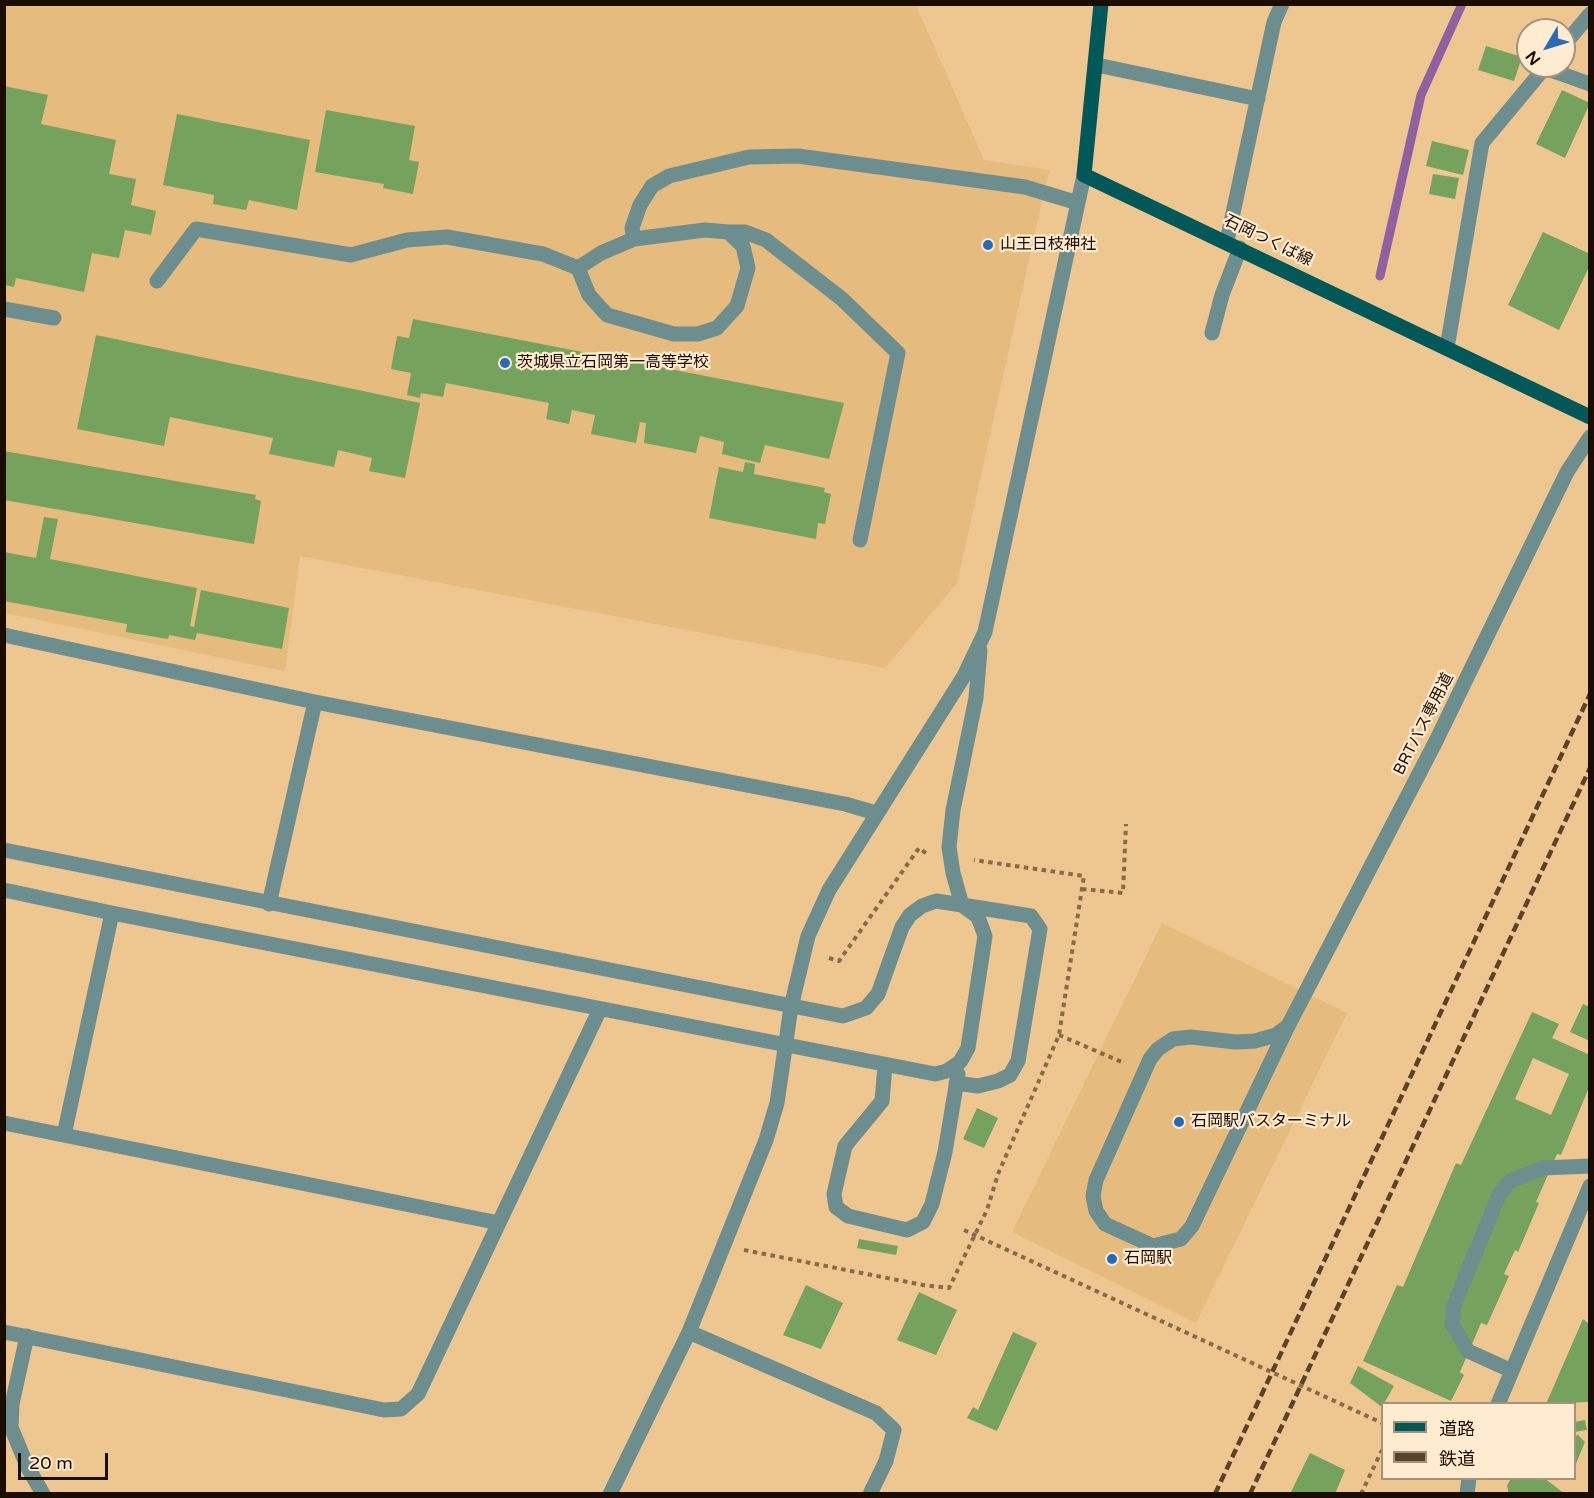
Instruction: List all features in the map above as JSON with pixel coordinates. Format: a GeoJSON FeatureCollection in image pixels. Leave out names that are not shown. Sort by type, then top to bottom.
{"type":"FeatureCollection","features":[{"type":"Feature","properties":{"kind":"main road"},"geometry":{"type":"LineString","coordinates":[[1084,175],[1097,65],[1101,4]]}},
{"type":"Feature","properties":{"kind":"main road","name":"石岡つくば線"},"geometry":{"type":"LineString","coordinates":[[1084,175],[1233,244],[1590,417]]}},
{"type":"Feature","properties":{"kind":"street"},"geometry":{"type":"LineString","coordinates":[[1212,333],[1233,244],[1274,22],[1282,4]]}},
{"type":"Feature","properties":{"kind":"street"},"geometry":{"type":"LineString","coordinates":[[1576,31],[1590,14]]}},
{"type":"Feature","properties":{"kind":"street"},"geometry":{"type":"LineString","coordinates":[[1097,65],[1258,99]]}},
{"type":"Feature","properties":{"kind":"street"},"geometry":{"type":"LineString","coordinates":[[1447,348],[1482,143],[1537,78]]}},
{"type":"Feature","properties":{"kind":"street"},"geometry":{"type":"LineString","coordinates":[[1574,78],[1590,84]]}},
{"type":"Feature","properties":{"kind":"street"},"geometry":{"type":"LineString","coordinates":[[634,239],[632,228],[640,205],[652,186],[669,176],[749,157],[798,156],[1025,187],[1078,203]]}},
{"type":"Feature","properties":{"kind":"street"},"geometry":{"type":"LineString","coordinates":[[885,1066],[882,1101],[845,1146],[834,1194],[836,1207],[848,1216],[907,1230],[923,1222],[932,1204],[942,1164],[960,1062],[968,1048],[985,936],[978,917],[962,904],[949,847],[953,810],[976,698],[981,641],[1084,175]]}},
{"type":"Feature","properties":{"kind":"street"},"geometry":{"type":"LineString","coordinates":[[157,280],[196,229],[351,255],[407,240],[447,237],[543,254],[578,268],[589,296],[607,315],[674,334],[698,334],[717,328],[737,306],[740,296],[748,268],[742,246],[728,232]]}},
{"type":"Feature","properties":{"kind":"street"},"geometry":{"type":"LineString","coordinates":[[578,268],[601,253],[634,239],[705,230],[745,232],[766,240],[842,299],[898,353],[860,540]]}},
{"type":"Feature","properties":{"kind":"street"},"geometry":{"type":"LineString","coordinates":[[4,309],[54,318]]}},
{"type":"Feature","properties":{"kind":"street","name":"BRTバス専用道"},"geometry":{"type":"LineString","coordinates":[[1288,1026],[1276,1035],[1255,1041],[1236,1042],[1191,1037],[1173,1039],[1158,1049],[1144,1071],[1096,1180],[1093,1196],[1096,1211],[1105,1224],[1153,1246],[1181,1239],[1192,1226],[1288,1026],[1435,743],[1567,472],[1590,437]]}},
{"type":"Feature","properties":{"kind":"street"},"geometry":{"type":"LineString","coordinates":[[4,635],[315,702],[845,804],[876,813]]}},
{"type":"Feature","properties":{"kind":"street"},"geometry":{"type":"LineString","coordinates":[[610,1494],[689,1332],[766,1140],[777,1103],[791,1007],[808,936],[829,890],[964,676],[981,641]]}},
{"type":"Feature","properties":{"kind":"street"},"geometry":{"type":"LineString","coordinates":[[269,904],[315,702]]}},
{"type":"Feature","properties":{"kind":"street"},"geometry":{"type":"LineString","coordinates":[[4,850],[843,1016],[866,1008],[878,994],[902,927],[910,915],[922,906],[936,901],[1030,916],[1040,929],[1018,1061],[1010,1075],[999,1081],[978,1086],[956,1083]]}},
{"type":"Feature","properties":{"kind":"street"},"geometry":{"type":"LineString","coordinates":[[4,890],[885,1066],[935,1074],[947,1071],[960,1062]]}},
{"type":"Feature","properties":{"kind":"street"},"geometry":{"type":"LineString","coordinates":[[64,1135],[112,913]]}},
{"type":"Feature","properties":{"kind":"street"},"geometry":{"type":"LineString","coordinates":[[4,1332],[384,1410],[401,1409],[418,1394],[600,1009]]}},
{"type":"Feature","properties":{"kind":"street"},"geometry":{"type":"LineString","coordinates":[[4,1123],[499,1223]]}},
{"type":"Feature","properties":{"kind":"street"},"geometry":{"type":"LineString","coordinates":[[1512,1371],[1468,1351],[1452,1324],[1454,1305],[1499,1195],[1510,1181],[1543,1168],[1590,1166]]}},
{"type":"Feature","properties":{"kind":"street"},"geometry":{"type":"LineString","coordinates":[[1499,1402],[1590,1186]]}},
{"type":"Feature","properties":{"kind":"street"},"geometry":{"type":"LineString","coordinates":[[689,1332],[876,1413],[894,1430],[886,1461],[870,1494]]}},
{"type":"Feature","properties":{"kind":"street"},"geometry":{"type":"LineString","coordinates":[[27,1336],[12,1404],[11,1427],[27,1466],[43,1494]]}},
{"type":"Feature","properties":{"kind":"path"},"geometry":{"type":"LineString","coordinates":[[1082,889],[1123,893],[1126,824]]}},
{"type":"Feature","properties":{"kind":"path"},"geometry":{"type":"LineString","coordinates":[[829,958],[839,961],[919,848],[932,858]]}},
{"type":"Feature","properties":{"kind":"path"},"geometry":{"type":"LineString","coordinates":[[1059,1035],[1144,1071]]}},
{"type":"Feature","properties":{"kind":"path"},"geometry":{"type":"LineString","coordinates":[[725,1247],[949,1288],[976,1236],[998,1174]]}},
{"type":"Feature","properties":{"kind":"path"},"geometry":{"type":"LineString","coordinates":[[964,1230],[1381,1422]]}},
{"type":"Feature","properties":{"kind":"path"},"geometry":{"type":"LineString","coordinates":[[1361,1494],[1381,1454]]}},
{"type":"Feature","properties":{"kind":"shaded area","name":"茨城県立石岡第一高等学校"},"geometry":{"type":"Polygon","coordinates":[[[5,5],[916,5],[984,160],[1049,170],[957,583],[885,668],[300,556],[285,671],[5,613],[5,5]]]}},
{"type":"Feature","properties":{"kind":"shaded area","name":"石岡駅バスターミナル"},"geometry":{"type":"Polygon","coordinates":[[[1162,923],[1347,1013],[1196,1323],[1012,1232],[1162,923]]]}},
{"type":"Feature","properties":{"kind":"building"},"geometry":{"type":"Polygon","coordinates":[[[1486,46],[1516,55],[1514,81],[1478,70],[1486,46]]]}},
{"type":"Feature","properties":{"kind":"building"},"geometry":{"type":"Polygon","coordinates":[[[4,86],[48,95],[41,124],[116,140],[109,174],[136,179],[131,205],[156,211],[151,235],[125,230],[119,258],[92,253],[84,292],[16,278],[14,287],[4,285],[4,86]]]}},
{"type":"Feature","properties":{"kind":"building"},"geometry":{"type":"Polygon","coordinates":[[[1562,90],[1590,103],[1565,158],[1536,144],[1562,90]]]}},
{"type":"Feature","properties":{"kind":"building"},"geometry":{"type":"Polygon","coordinates":[[[326,110],[415,126],[409,160],[419,162],[413,194],[383,188],[384,184],[315,172],[326,110]]]}},
{"type":"Feature","properties":{"kind":"building"},"geometry":{"type":"Polygon","coordinates":[[[177,114],[310,140],[297,210],[249,200],[246,210],[213,204],[214,195],[163,185],[177,114]]]}},
{"type":"Feature","properties":{"kind":"building"},"geometry":{"type":"Polygon","coordinates":[[[1432,141],[1469,150],[1463,175],[1426,166],[1432,141]]]}},
{"type":"Feature","properties":{"kind":"building"},"geometry":{"type":"Polygon","coordinates":[[[1433,174],[1459,178],[1455,199],[1429,194],[1433,174]]]}},
{"type":"Feature","properties":{"kind":"building"},"geometry":{"type":"Polygon","coordinates":[[[1543,232],[1590,254],[1590,265],[1559,330],[1508,305],[1543,232]]]}},
{"type":"Feature","properties":{"kind":"building"},"geometry":{"type":"Polygon","coordinates":[[[413,319],[844,403],[829,459],[765,445],[760,463],[722,454],[724,442],[700,436],[696,453],[644,443],[646,423],[640,422],[636,443],[591,434],[595,415],[572,410],[569,424],[546,419],[549,403],[446,383],[443,397],[421,393],[420,398],[407,395],[411,373],[391,369],[397,336],[409,338],[413,319]]]}},
{"type":"Feature","properties":{"kind":"building"},"geometry":{"type":"Polygon","coordinates":[[[96,335],[420,403],[405,478],[369,471],[372,458],[338,450],[334,467],[269,454],[273,438],[170,417],[164,446],[77,429],[96,335]]]}},
{"type":"Feature","properties":{"kind":"building"},"geometry":{"type":"Polygon","coordinates":[[[4,451],[256,495],[255,499],[261,501],[254,544],[4,500],[4,451]]]}},
{"type":"Feature","properties":{"kind":"building"},"geometry":{"type":"Polygon","coordinates":[[[745,462],[755,464],[754,474],[825,488],[824,492],[831,494],[825,524],[818,523],[816,539],[709,518],[719,467],[743,472],[745,462]]]}},
{"type":"Feature","properties":{"kind":"building"},"geometry":{"type":"Polygon","coordinates":[[[44,517],[58,519],[50,559],[197,588],[190,626],[194,627],[201,590],[289,608],[282,649],[197,633],[195,640],[169,635],[168,639],[126,632],[127,624],[4,601],[4,552],[36,558],[44,517]]]}},
{"type":"Feature","properties":{"kind":"building"},"geometry":{"type":"Polygon","coordinates":[[[1583,1004],[1590,1007],[1590,1041],[1570,1032],[1583,1004]]]}},
{"type":"Feature","properties":{"kind":"building"},"geometry":{"type":"Polygon","coordinates":[[[1532,1012],[1559,1024],[1552,1038],[1590,1055],[1590,1085],[1561,1155],[1557,1154],[1536,1202],[1539,1203],[1518,1252],[1515,1250],[1504,1274],[1509,1276],[1487,1325],[1481,1323],[1460,1372],[1464,1375],[1451,1401],[1363,1361],[1397,1285],[1403,1287],[1456,1163],[1461,1165],[1532,1012]],[[1533,1058],[1515,1099],[1551,1115],[1569,1074],[1533,1058]]]}},
{"type":"Feature","properties":{"kind":"building"},"geometry":{"type":"Polygon","coordinates":[[[977,1108],[998,1118],[984,1148],[963,1139],[977,1108]]]}},
{"type":"Feature","properties":{"kind":"building"},"geometry":{"type":"Polygon","coordinates":[[[859,1239],[898,1246],[896,1255],[857,1248],[859,1239]]]}},
{"type":"Feature","properties":{"kind":"building"},"geometry":{"type":"Polygon","coordinates":[[[806,1285],[843,1303],[821,1349],[783,1335],[806,1285]]]}},
{"type":"Feature","properties":{"kind":"building"},"geometry":{"type":"Polygon","coordinates":[[[919,1292],[957,1310],[936,1355],[897,1340],[919,1292]]]}},
{"type":"Feature","properties":{"kind":"building"},"geometry":{"type":"Polygon","coordinates":[[[1583,1319],[1590,1325],[1588,1402],[1547,1402],[1583,1319]]]}},
{"type":"Feature","properties":{"kind":"building"},"geometry":{"type":"Polygon","coordinates":[[[1013,1332],[1037,1343],[997,1431],[967,1418],[973,1407],[978,1410],[1013,1332]]]}},
{"type":"Feature","properties":{"kind":"building"},"geometry":{"type":"Polygon","coordinates":[[[1358,1366],[1394,1386],[1385,1402],[1381,1402],[1381,1406],[1350,1383],[1358,1366]]]}},
{"type":"Feature","properties":{"kind":"building"},"geometry":{"type":"Polygon","coordinates":[[[1585,1420],[1587,1430],[1576,1432],[1576,1422],[1585,1420]]]}},
{"type":"Feature","properties":{"kind":"building"},"geometry":{"type":"Polygon","coordinates":[[[1576,1436],[1585,1442],[1576,1464],[1576,1436]]]}},
{"type":"Feature","properties":{"kind":"building"},"geometry":{"type":"Polygon","coordinates":[[[1310,1453],[1345,1470],[1335,1494],[1290,1494],[1310,1453]]]}},
{"type":"Feature","properties":{"kind":"building"},"geometry":{"type":"Polygon","coordinates":[[[1510,1480],[1547,1480],[1565,1494],[1509,1494],[1507,1486],[1510,1480]]]}},
{"type":"Feature","properties":{"kind":"waterway"},"geometry":{"type":"LineString","coordinates":[[1380,276],[1421,95],[1462,4]]}},
{"type":"Feature","properties":{"kind":"railway"},"geometry":{"type":"LineString","coordinates":[[1215,1494],[1590,694]]}},
{"type":"Feature","properties":{"kind":"railway"},"geometry":{"type":"LineString","coordinates":[[1250,1494],[1590,768]]}},
{"type":"Feature","properties":{"kind":"place","name":"山王日枝神社"},"geometry":{"type":"Point","coordinates":[988,245]}},
{"type":"Feature","properties":{"kind":"place","name":"茨城県立石岡第一高等学校"},"geometry":{"type":"Point","coordinates":[505,363]}},
{"type":"Feature","properties":{"kind":"place","name":"石岡駅バスターミナル"},"geometry":{"type":"Point","coordinates":[1179,1122]}},
{"type":"Feature","properties":{"kind":"place","name":"石岡駅"},"geometry":{"type":"Point","coordinates":[1112,1259]}}]}
